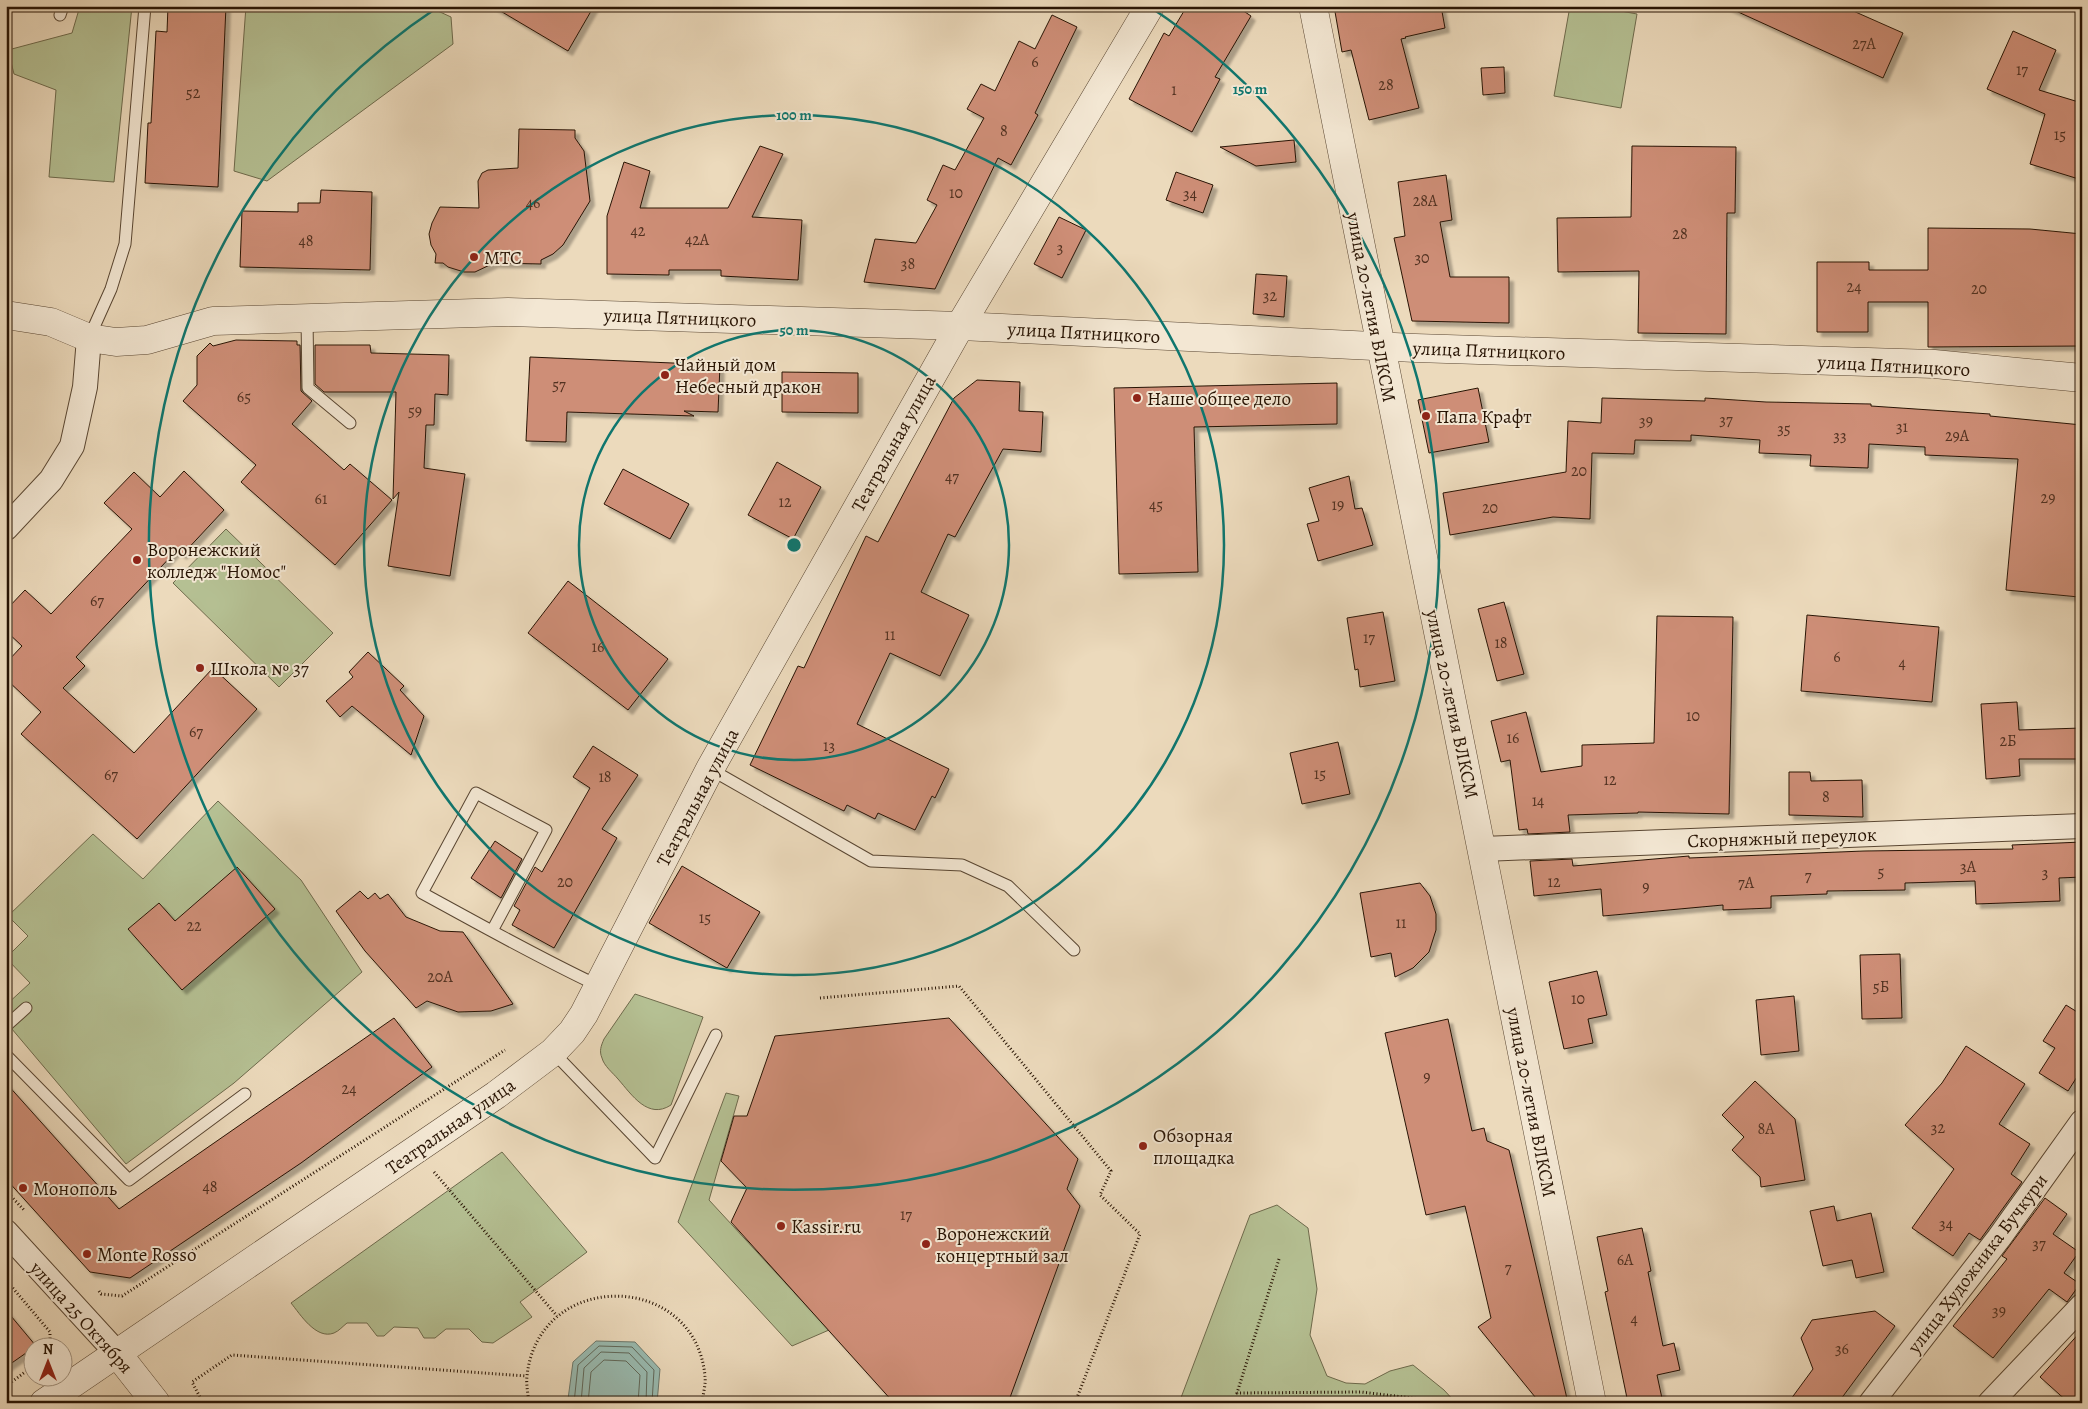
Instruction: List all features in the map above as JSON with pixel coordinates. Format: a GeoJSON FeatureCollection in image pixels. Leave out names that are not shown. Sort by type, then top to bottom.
{"type":"FeatureCollection","features":[{"type":"Feature","properties":{"kind":"street","name":"улица 20-летия ВЛКСМ"},"geometry":{"type":"LineString","coordinates":[[1313,6],[1592,1403]]}},
{"type":"Feature","properties":{"kind":"street","name":"Театральная улица"},"geometry":{"type":"LineString","coordinates":[[44,1403],[116,1352],[496,1095],[553,1052],[572,1032],[599,986],[710,770],[960,326],[1147,8]]}},
{"type":"Feature","properties":{"kind":"street","name":"улица Пятницкого"},"geometry":{"type":"LineString","coordinates":[[6,314],[51,322],[89,338],[116,342],[147,340],[213,321],[508,312],[960,326],[1380,347],[1934,364],[2082,378]]}},
{"type":"Feature","properties":{"kind":"street"},"geometry":{"type":"LineString","coordinates":[[6,528],[51,480],[72,446],[85,387],[89,338]]}},
{"type":"Feature","properties":{"kind":"street","name":"Скорняжный переулок"},"geometry":{"type":"LineString","coordinates":[[1482,849],[2082,826]]}},
{"type":"Feature","properties":{"kind":"street","name":"улица Художника Бучкури"},"geometry":{"type":"LineString","coordinates":[[1870,1403],[1999,1238],[2082,1122]]}},
{"type":"Feature","properties":{"kind":"street","name":"улица 25 Октября"},"geometry":{"type":"LineString","coordinates":[[6,1232],[116,1352],[156,1403]]}},
{"type":"Feature","properties":{"kind":"street"},"geometry":{"type":"LineString","coordinates":[[1990,1403],[2082,1306]]}},
{"type":"Feature","properties":{"kind":"lane"},"geometry":{"type":"LineString","coordinates":[[89,338],[111,289],[125,244],[145,6]]}},
{"type":"Feature","properties":{"kind":"lane"},"geometry":{"type":"LineString","coordinates":[[307,318],[308,388],[350,423]]}},
{"type":"Feature","properties":{"kind":"lane"},"geometry":{"type":"LineString","coordinates":[[710,770],[870,861],[962,865],[1008,886],[1074,950]]}},
{"type":"Feature","properties":{"kind":"lane"},"geometry":{"type":"LineString","coordinates":[[492,931],[546,830],[476,793],[422,893],[492,931],[599,986]]}},
{"type":"Feature","properties":{"kind":"lane"},"geometry":{"type":"LineString","coordinates":[[6,1026],[26,1008]]}},
{"type":"Feature","properties":{"kind":"lane"},"geometry":{"type":"LineString","coordinates":[[553,1052],[655,1158],[716,1035]]}},
{"type":"Feature","properties":{"kind":"lane"},"geometry":{"type":"LineString","coordinates":[[6,1055],[129,1180],[245,1094]]}},
{"type":"Feature","properties":{"kind":"path"},"geometry":{"type":"LineString","coordinates":[[820,998],[959,986],[1111,1171],[1100,1194],[1140,1234],[1075,1403]]}},
{"type":"Feature","properties":{"kind":"path"},"geometry":{"type":"LineString","coordinates":[[95,1287],[101,1294],[122,1296],[510,1046]]}},
{"type":"Feature","properties":{"kind":"path"},"geometry":{"type":"LineString","coordinates":[[431,1169],[557,1316]]}},
{"type":"Feature","properties":{"kind":"path"},"geometry":{"type":"LineString","coordinates":[[6,1191],[32,1218]]}},
{"type":"Feature","properties":{"kind":"path"},"geometry":{"type":"LineString","coordinates":[[1279,1259],[1237,1393],[1361,1392],[1429,1400],[1432,1403]]}},
{"type":"Feature","properties":{"kind":"path"},"geometry":{"type":"LineString","coordinates":[[6,1280],[50,1332],[50,1336]]}},
{"type":"Feature","properties":{"kind":"path"},"geometry":{"type":"LineString","coordinates":[[529,1403],[526,1376],[536,1343],[557,1316],[585,1299],[618,1294],[650,1301],[677,1318],[697,1345],[705,1376],[702,1403]]}},
{"type":"Feature","properties":{"kind":"path"},"geometry":{"type":"LineString","coordinates":[[203,1403],[192,1382],[232,1355],[526,1376]]}},
{"type":"Feature","properties":{"kind":"path"},"geometry":{"type":"LineString","coordinates":[[6,1386],[22,1374]]}},
{"type":"Feature","properties":{"kind":"green space"},"geometry":{"type":"Polygon","coordinates":[[[80,6],[132,6],[114,182],[49,177],[56,90],[14,74],[8,50],[72,33],[80,6]]]}},
{"type":"Feature","properties":{"kind":"green space"},"geometry":{"type":"Polygon","coordinates":[[[246,6],[427,6],[451,17],[453,44],[267,181],[234,171],[246,6]]]}},
{"type":"Feature","properties":{"kind":"green space"},"geometry":{"type":"Polygon","coordinates":[[[1570,6],[1594,6],[1637,14],[1621,108],[1554,96],[1570,6]]]}},
{"type":"Feature","properties":{"kind":"green space"},"geometry":{"type":"Polygon","coordinates":[[[226,529],[333,633],[279,687],[173,583],[226,529]]]}},
{"type":"Feature","properties":{"kind":"green space"},"geometry":{"type":"Polygon","coordinates":[[[218,801],[301,880],[362,972],[234,1083],[126,1164],[6,1022],[6,1005],[30,983],[6,958],[28,936],[8,916],[93,834],[143,879],[218,801]]]}},
{"type":"Feature","properties":{"kind":"green space"},"geometry":{"type":"Polygon","coordinates":[[[635,994],[703,1017],[671,1105],[663,1109],[655,1110],[641,1104],[607,1067],[601,1055],[604,1039],[635,994]]]}},
{"type":"Feature","properties":{"kind":"green space"},"geometry":{"type":"Polygon","coordinates":[[[726,1093],[739,1096],[709,1200],[829,1330],[792,1346],[678,1222],[726,1093]]]}},
{"type":"Feature","properties":{"kind":"green space"},"geometry":{"type":"Polygon","coordinates":[[[502,1152],[587,1252],[520,1302],[532,1317],[493,1343],[482,1342],[469,1329],[446,1329],[435,1338],[424,1338],[418,1328],[394,1327],[384,1336],[377,1336],[367,1323],[347,1323],[336,1332],[327,1334],[321,1333],[309,1325],[291,1303],[502,1152]]]}},
{"type":"Feature","properties":{"kind":"green space"},"geometry":{"type":"Polygon","coordinates":[[[1277,1205],[1308,1228],[1317,1289],[1310,1335],[1327,1376],[1346,1383],[1365,1384],[1390,1371],[1413,1365],[1444,1390],[1456,1403],[1179,1403],[1250,1215],[1277,1205]]]}},
{"type":"Feature","properties":{"kind":"water"},"geometry":{"type":"Polygon","coordinates":[[[596,1341],[635,1342],[660,1369],[657,1403],[571,1403],[568,1399],[573,1362],[596,1341]]]}},
{"type":"Feature","properties":{"kind":"building"},"geometry":{"type":"Polygon","coordinates":[[[168,6],[226,6],[218,187],[145,183],[148,123],[151,123],[156,31],[167,32],[168,6]]]}},
{"type":"Feature","properties":{"kind":"building"},"geometry":{"type":"Polygon","coordinates":[[[492,6],[594,6],[568,51],[492,6]]]}},
{"type":"Feature","properties":{"kind":"building"},"geometry":{"type":"Polygon","coordinates":[[[1187,6],[1236,6],[1251,16],[1215,77],[1220,79],[1192,132],[1129,99],[1164,33],[1169,36],[1187,6]]]}},
{"type":"Feature","properties":{"kind":"building"},"geometry":{"type":"Polygon","coordinates":[[[1334,6],[1441,6],[1445,28],[1401,39],[1419,108],[1369,120],[1351,50],[1342,52],[1334,6]]]}},
{"type":"Feature","properties":{"kind":"building"},"geometry":{"type":"Polygon","coordinates":[[[1725,6],[1842,6],[1903,33],[1883,78],[1725,6]]]}},
{"type":"Feature","properties":{"kind":"building"},"geometry":{"type":"Polygon","coordinates":[[[1052,15],[1077,27],[1035,113],[1038,115],[1011,165],[998,158],[935,289],[864,282],[875,239],[916,243],[937,205],[927,200],[943,165],[955,170],[984,118],[967,109],[981,84],[995,91],[1019,41],[1035,49],[1052,15]]]}},
{"type":"Feature","properties":{"kind":"building"},"geometry":{"type":"Polygon","coordinates":[[[2013,31],[2056,50],[2039,90],[2082,103],[2082,180],[2030,164],[2045,114],[1987,89],[2013,31]]]}},
{"type":"Feature","properties":{"kind":"building"},"geometry":{"type":"Polygon","coordinates":[[[1504,67],[1505,93],[1483,95],[1481,68],[1504,67]]]}},
{"type":"Feature","properties":{"kind":"building"},"geometry":{"type":"Polygon","coordinates":[[[519,129],[575,130],[575,138],[584,151],[590,201],[563,245],[553,254],[541,260],[541,264],[494,263],[475,272],[464,272],[448,267],[443,263],[435,263],[436,254],[431,245],[429,234],[440,207],[479,208],[478,181],[482,173],[488,170],[518,168],[519,129]]]}},
{"type":"Feature","properties":{"kind":"building"},"geometry":{"type":"Polygon","coordinates":[[[1294,140],[1296,162],[1256,166],[1220,147],[1294,140]]]}},
{"type":"Feature","properties":{"kind":"building"},"geometry":{"type":"Polygon","coordinates":[[[760,146],[783,154],[752,217],[802,220],[798,280],[721,276],[721,270],[669,270],[669,275],[607,274],[607,216],[624,162],[650,171],[640,208],[728,208],[760,146]]]}},
{"type":"Feature","properties":{"kind":"building"},"geometry":{"type":"Polygon","coordinates":[[[1632,146],[1736,147],[1735,213],[1727,213],[1726,334],[1638,333],[1639,271],[1558,272],[1557,218],[1631,217],[1632,146]]]}},
{"type":"Feature","properties":{"kind":"building"},"geometry":{"type":"Polygon","coordinates":[[[1176,172],[1213,185],[1203,213],[1166,200],[1176,172]]]}},
{"type":"Feature","properties":{"kind":"building"},"geometry":{"type":"Polygon","coordinates":[[[1446,175],[1452,220],[1440,222],[1450,277],[1509,277],[1509,323],[1412,321],[1394,238],[1405,236],[1398,182],[1446,175]]]}},
{"type":"Feature","properties":{"kind":"building"},"geometry":{"type":"Polygon","coordinates":[[[321,190],[372,192],[370,270],[240,267],[242,211],[298,212],[298,203],[320,203],[321,190]]]}},
{"type":"Feature","properties":{"kind":"building"},"geometry":{"type":"Polygon","coordinates":[[[1059,217],[1086,230],[1062,278],[1034,264],[1059,217]]]}},
{"type":"Feature","properties":{"kind":"building"},"geometry":{"type":"Polygon","coordinates":[[[1928,228],[2030,229],[2082,234],[2082,346],[1928,347],[1928,302],[1868,302],[1868,332],[1817,332],[1817,262],[1869,262],[1869,270],[1928,270],[1928,228]]]}},
{"type":"Feature","properties":{"kind":"building"},"geometry":{"type":"Polygon","coordinates":[[[1256,274],[1287,276],[1284,317],[1253,314],[1256,274]]]}},
{"type":"Feature","properties":{"kind":"building"},"geometry":{"type":"Polygon","coordinates":[[[236,340],[297,341],[297,345],[300,345],[301,391],[312,401],[292,424],[344,470],[350,464],[392,500],[335,565],[241,482],[256,465],[183,401],[197,385],[197,356],[210,343],[213,346],[236,340]]]}},
{"type":"Feature","properties":{"kind":"building"},"geometry":{"type":"Polygon","coordinates":[[[315,345],[370,345],[371,353],[449,355],[448,395],[435,394],[434,425],[426,425],[424,468],[465,474],[450,576],[388,566],[399,492],[393,499],[396,392],[324,392],[315,384],[315,345]]]}},
{"type":"Feature","properties":{"kind":"building"},"geometry":{"type":"Polygon","coordinates":[[[530,357],[720,365],[718,412],[684,411],[694,416],[567,412],[566,442],[526,441],[530,357]]]}},
{"type":"Feature","properties":{"kind":"building"},"geometry":{"type":"Polygon","coordinates":[[[782,372],[858,373],[858,413],[782,412],[782,372]]]}},
{"type":"Feature","properties":{"kind":"building"},"geometry":{"type":"Polygon","coordinates":[[[977,380],[1020,382],[1019,411],[1043,412],[1041,452],[1003,449],[955,537],[948,534],[921,592],[969,615],[940,676],[890,653],[857,724],[949,769],[935,798],[932,796],[915,830],[878,813],[875,819],[847,805],[844,811],[750,765],[798,666],[804,668],[866,536],[878,542],[954,398],[977,380]]]}},
{"type":"Feature","properties":{"kind":"building"},"geometry":{"type":"Polygon","coordinates":[[[1337,383],[1337,424],[1194,427],[1198,572],[1119,574],[1114,388],[1337,383]]]}},
{"type":"Feature","properties":{"kind":"building"},"geometry":{"type":"Polygon","coordinates":[[[1478,388],[1489,442],[1429,453],[1418,400],[1478,388]]]}},
{"type":"Feature","properties":{"kind":"building"},"geometry":{"type":"Polygon","coordinates":[[[1602,398],[1705,401],[1705,398],[1766,402],[1871,404],[1871,406],[1990,414],[1990,416],[2082,425],[2082,568],[2079,597],[2006,590],[2018,459],[1925,455],[1925,447],[1869,444],[1868,468],[1810,466],[1811,455],[1759,453],[1760,440],[1691,435],[1691,441],[1635,440],[1634,454],[1592,453],[1590,519],[1553,517],[1450,535],[1443,493],[1566,472],[1568,421],[1601,423],[1602,398]]]}},
{"type":"Feature","properties":{"kind":"building"},"geometry":{"type":"Polygon","coordinates":[[[777,462],[821,487],[793,539],[748,515],[777,462]]]}},
{"type":"Feature","properties":{"kind":"building"},"geometry":{"type":"Polygon","coordinates":[[[623,469],[689,504],[670,539],[604,504],[623,469]]]}},
{"type":"Feature","properties":{"kind":"building"},"geometry":{"type":"Polygon","coordinates":[[[184,471],[224,510],[182,555],[177,550],[76,657],[85,666],[63,688],[134,753],[213,668],[257,709],[137,839],[21,734],[41,712],[6,679],[6,663],[22,646],[6,631],[6,610],[25,590],[51,614],[132,529],[104,503],[134,472],[160,497],[184,471]]]}},
{"type":"Feature","properties":{"kind":"building"},"geometry":{"type":"Polygon","coordinates":[[[1349,476],[1355,509],[1362,508],[1373,545],[1318,561],[1307,524],[1319,521],[1309,488],[1349,476]]]}},
{"type":"Feature","properties":{"kind":"building"},"geometry":{"type":"Polygon","coordinates":[[[568,581],[668,659],[628,710],[528,633],[568,581]]]}},
{"type":"Feature","properties":{"kind":"building"},"geometry":{"type":"Polygon","coordinates":[[[1504,602],[1524,674],[1497,681],[1478,609],[1504,602]]]}},
{"type":"Feature","properties":{"kind":"building"},"geometry":{"type":"Polygon","coordinates":[[[1383,612],[1395,681],[1360,687],[1358,669],[1355,670],[1347,618],[1383,612]]]}},
{"type":"Feature","properties":{"kind":"building"},"geometry":{"type":"Polygon","coordinates":[[[1807,615],[1939,627],[1932,702],[1801,691],[1807,615]]]}},
{"type":"Feature","properties":{"kind":"building"},"geometry":{"type":"Polygon","coordinates":[[[1657,616],[1733,617],[1729,814],[1638,812],[1568,815],[1570,832],[1528,834],[1527,829],[1519,830],[1510,760],[1501,762],[1491,721],[1526,712],[1541,772],[1582,766],[1582,745],[1654,743],[1657,616]]]}},
{"type":"Feature","properties":{"kind":"building"},"geometry":{"type":"Polygon","coordinates":[[[368,652],[404,686],[400,690],[424,716],[411,755],[352,706],[340,717],[326,701],[353,677],[349,672],[368,652]]]}},
{"type":"Feature","properties":{"kind":"building"},"geometry":{"type":"Polygon","coordinates":[[[2017,702],[2019,730],[2082,728],[2082,759],[2019,759],[2020,776],[1986,779],[1981,704],[2017,702]]]}},
{"type":"Feature","properties":{"kind":"building"},"geometry":{"type":"Polygon","coordinates":[[[1338,742],[1350,794],[1302,804],[1290,753],[1338,742]]]}},
{"type":"Feature","properties":{"kind":"building"},"geometry":{"type":"Polygon","coordinates":[[[593,746],[638,775],[602,829],[617,838],[554,948],[512,925],[520,910],[514,906],[535,867],[542,872],[590,788],[573,777],[593,746]]]}},
{"type":"Feature","properties":{"kind":"building"},"geometry":{"type":"Polygon","coordinates":[[[1789,772],[1810,772],[1811,781],[1862,780],[1863,817],[1789,815],[1789,772]]]}},
{"type":"Feature","properties":{"kind":"building"},"geometry":{"type":"Polygon","coordinates":[[[495,841],[522,859],[501,898],[471,878],[495,841]]]}},
{"type":"Feature","properties":{"kind":"building"},"geometry":{"type":"Polygon","coordinates":[[[2082,842],[2082,877],[2059,878],[2060,901],[1976,904],[1975,881],[1905,883],[1905,890],[1827,891],[1827,894],[1771,896],[1771,908],[1723,910],[1723,905],[1603,916],[1601,889],[1534,896],[1530,861],[1572,859],[1573,866],[1689,856],[1689,858],[1864,851],[2013,849],[2012,845],[2082,842]]]}},
{"type":"Feature","properties":{"kind":"building"},"geometry":{"type":"Polygon","coordinates":[[[682,866],[760,912],[727,968],[649,923],[682,866]]]}},
{"type":"Feature","properties":{"kind":"building"},"geometry":{"type":"Polygon","coordinates":[[[237,867],[275,909],[182,990],[128,929],[159,903],[175,921],[237,867]]]}},
{"type":"Feature","properties":{"kind":"building"},"geometry":{"type":"Polygon","coordinates":[[[1420,883],[1430,896],[1436,914],[1436,930],[1429,952],[1413,968],[1395,977],[1391,953],[1371,957],[1360,893],[1420,883]]]}},
{"type":"Feature","properties":{"kind":"building"},"geometry":{"type":"Polygon","coordinates":[[[360,891],[368,899],[375,893],[380,899],[388,894],[406,917],[440,931],[463,932],[513,1004],[491,1011],[458,1012],[427,1001],[416,1008],[365,951],[336,911],[360,891]]]}},
{"type":"Feature","properties":{"kind":"building"},"geometry":{"type":"Polygon","coordinates":[[[1900,954],[1902,1018],[1862,1019],[1860,955],[1900,954]]]}},
{"type":"Feature","properties":{"kind":"building"},"geometry":{"type":"Polygon","coordinates":[[[1597,971],[1607,1015],[1588,1019],[1593,1043],[1564,1049],[1549,982],[1597,971]]]}},
{"type":"Feature","properties":{"kind":"building"},"geometry":{"type":"Polygon","coordinates":[[[1794,996],[1799,1051],[1761,1055],[1756,1000],[1794,996]]]}},
{"type":"Feature","properties":{"kind":"building"},"geometry":{"type":"Polygon","coordinates":[[[2066,1005],[2082,1015],[2082,1069],[2068,1091],[2039,1073],[2055,1048],[2043,1041],[2066,1005]]]}},
{"type":"Feature","properties":{"kind":"building"},"geometry":{"type":"Polygon","coordinates":[[[394,1018],[432,1067],[301,1163],[130,1278],[90,1272],[6,1179],[6,1083],[119,1209],[394,1018]]]}},
{"type":"Feature","properties":{"kind":"building"},"geometry":{"type":"Polygon","coordinates":[[[949,1018],[1078,1159],[1067,1189],[1080,1206],[1008,1403],[894,1403],[731,1222],[747,1188],[721,1161],[734,1116],[747,1116],[775,1036],[949,1018]]]}},
{"type":"Feature","properties":{"kind":"building"},"geometry":{"type":"Polygon","coordinates":[[[1448,1019],[1472,1131],[1484,1128],[1487,1141],[1509,1150],[1568,1403],[1540,1403],[1478,1327],[1491,1318],[1465,1206],[1426,1215],[1385,1033],[1448,1019]]]}},
{"type":"Feature","properties":{"kind":"building"},"geometry":{"type":"Polygon","coordinates":[[[1966,1046],[2025,1084],[1999,1124],[2030,1144],[2011,1174],[2022,1182],[1980,1240],[1969,1233],[1953,1256],[1912,1228],[1954,1169],[1905,1125],[1942,1083],[1966,1046]]]}},
{"type":"Feature","properties":{"kind":"building"},"geometry":{"type":"Polygon","coordinates":[[[1755,1081],[1795,1119],[1805,1180],[1761,1187],[1760,1177],[1732,1150],[1744,1137],[1722,1115],[1755,1081]]]}},
{"type":"Feature","properties":{"kind":"building"},"geometry":{"type":"Polygon","coordinates":[[[2045,1198],[2067,1214],[2053,1234],[2079,1252],[2064,1273],[2080,1284],[2067,1302],[2049,1289],[1993,1358],[1953,1326],[2007,1259],[2002,1256],[2045,1198]]]}},
{"type":"Feature","properties":{"kind":"building"},"geometry":{"type":"Polygon","coordinates":[[[1834,1206],[1837,1221],[1871,1213],[1884,1272],[1856,1278],[1852,1260],[1823,1266],[1810,1211],[1834,1206]]]}},
{"type":"Feature","properties":{"kind":"building"},"geometry":{"type":"Polygon","coordinates":[[[1642,1228],[1651,1271],[1648,1272],[1663,1346],[1674,1343],[1680,1370],[1657,1375],[1663,1403],[1628,1403],[1605,1292],[1608,1291],[1597,1237],[1642,1228]]]}},
{"type":"Feature","properties":{"kind":"building"},"geometry":{"type":"Polygon","coordinates":[[[6,1310],[28,1336],[22,1336],[22,1356],[6,1367],[6,1310]]]}},
{"type":"Feature","properties":{"kind":"building"},"geometry":{"type":"Polygon","coordinates":[[[1875,1311],[1895,1326],[1838,1403],[1788,1403],[1813,1369],[1801,1338],[1812,1320],[1875,1311]]]}},
{"type":"Feature","properties":{"kind":"building"},"geometry":{"type":"Polygon","coordinates":[[[2082,1330],[2082,1393],[2073,1403],[2069,1403],[2040,1377],[2082,1330]]]}},
{"type":"Feature","properties":{"kind":"place","name":"МТС"},"geometry":{"type":"Point","coordinates":[474,257]}},
{"type":"Feature","properties":{"kind":"place","name":"Чайный дом Небесный дракон"},"geometry":{"type":"Point","coordinates":[665,375]}},
{"type":"Feature","properties":{"kind":"place","name":"Наше общее дело"},"geometry":{"type":"Point","coordinates":[1137,398]}},
{"type":"Feature","properties":{"kind":"place","name":"Папа Крафт"},"geometry":{"type":"Point","coordinates":[1426,416]}},
{"type":"Feature","properties":{"kind":"place","name":"Воронежский колледж \"Номос\""},"geometry":{"type":"Point","coordinates":[137,560]}},
{"type":"Feature","properties":{"kind":"place","name":"Школа № 37"},"geometry":{"type":"Point","coordinates":[200,668]}},
{"type":"Feature","properties":{"kind":"place","name":"Обзорная площадка"},"geometry":{"type":"Point","coordinates":[1143,1146]}},
{"type":"Feature","properties":{"kind":"place","name":"Монополь"},"geometry":{"type":"Point","coordinates":[23,1188]}},
{"type":"Feature","properties":{"kind":"place","name":"Kassir.ru"},"geometry":{"type":"Point","coordinates":[781,1226]}},
{"type":"Feature","properties":{"kind":"place","name":"Воронежский концертный зал"},"geometry":{"type":"Point","coordinates":[926,1244]}},
{"type":"Feature","properties":{"kind":"place","name":"Monte Rosso"},"geometry":{"type":"Point","coordinates":[87,1254]}}]}
